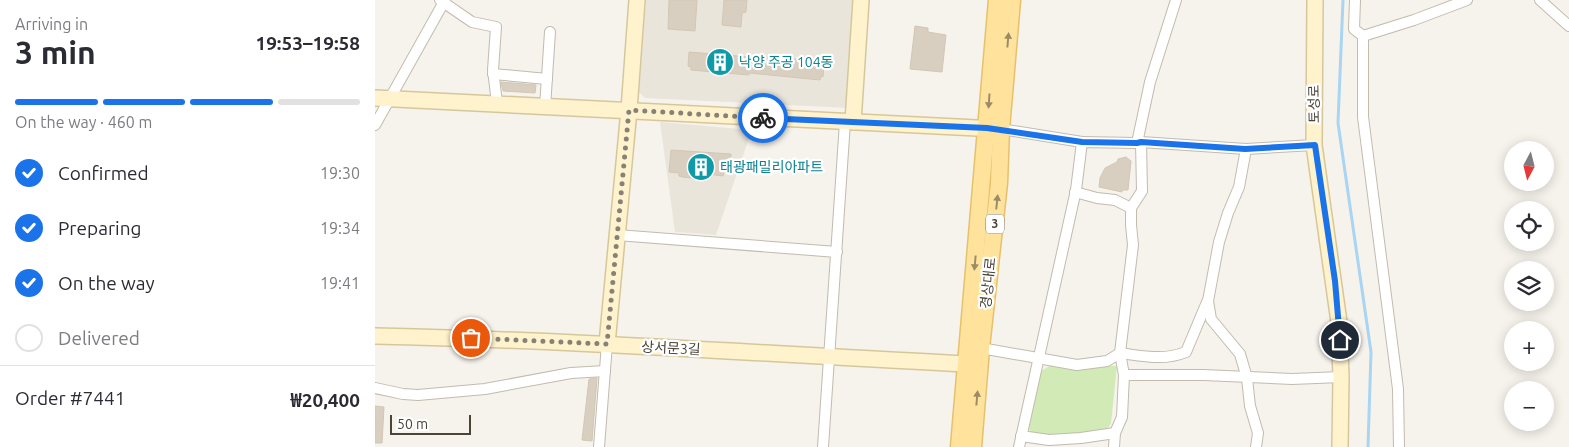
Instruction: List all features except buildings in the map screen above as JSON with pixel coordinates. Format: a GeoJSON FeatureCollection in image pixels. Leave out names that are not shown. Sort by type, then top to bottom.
{"type":"FeatureCollection","features":[{"type":"Feature","properties":{"kind":"main road","name":"경상대로"},"geometry":{"type":"LineString","coordinates":[[973,447],[981,348],[999,183],[994,129],[997,0]]}},
{"type":"Feature","properties":{"kind":"main road","name":"경상대로"},"geometry":{"type":"LineString","coordinates":[[959,447],[966,364],[994,129],[1012,0]]}},
{"type":"Feature","properties":{"kind":"street"},"geometry":{"type":"LineString","coordinates":[[599,447],[637,0]]}},
{"type":"Feature","properties":{"kind":"street"},"geometry":{"type":"LineString","coordinates":[[823,447],[837,252],[861,0]]}},
{"type":"Feature","properties":{"kind":"street"},"geometry":{"type":"LineString","coordinates":[[1117,446],[1115,433],[1122,417],[1124,376],[1119,353],[1133,245],[1131,208],[1142,191],[1139,142],[1150,82],[1176,0]]}},
{"type":"Feature","properties":{"kind":"street","name":"토성로"},"geometry":{"type":"LineString","coordinates":[[1315,0],[1315,145],[1337,305],[1341,377],[1340,447]]}},
{"type":"Feature","properties":{"kind":"street"},"geometry":{"type":"LineString","coordinates":[[1355,0],[1355,29],[1363,36],[1363,117],[1398,389],[1399,447]]}},
{"type":"Feature","properties":{"kind":"street"},"geometry":{"type":"LineString","coordinates":[[1363,36],[1467,0]]}},
{"type":"Feature","properties":{"kind":"street"},"geometry":{"type":"LineString","coordinates":[[1540,0],[1569,26]]}},
{"type":"Feature","properties":{"kind":"street"},"geometry":{"type":"LineString","coordinates":[[375,125],[382,99],[443,1],[472,22],[496,27],[493,74],[497,103]]}},
{"type":"Feature","properties":{"kind":"street"},"geometry":{"type":"LineString","coordinates":[[545,107],[550,32]]}},
{"type":"Feature","properties":{"kind":"street"},"geometry":{"type":"LineString","coordinates":[[493,74],[547,79]]}},
{"type":"Feature","properties":{"kind":"street"},"geometry":{"type":"LineString","coordinates":[[382,99],[497,103],[994,129],[1082,142],[1139,142],[1245,149],[1315,145]]}},
{"type":"Feature","properties":{"kind":"street"},"geometry":{"type":"LineString","coordinates":[[1019,447],[1075,192],[1082,142]]}},
{"type":"Feature","properties":{"kind":"street"},"geometry":{"type":"LineString","coordinates":[[981,348],[1077,365],[1107,361],[1119,353],[1154,358],[1174,357],[1186,352],[1208,301],[1219,242],[1239,187],[1245,149]]}},
{"type":"Feature","properties":{"kind":"street"},"geometry":{"type":"LineString","coordinates":[[1075,192],[1097,198],[1115,200],[1131,208]]}},
{"type":"Feature","properties":{"kind":"street"},"geometry":{"type":"LineString","coordinates":[[617,235],[837,252]]}},
{"type":"Feature","properties":{"kind":"street"},"geometry":{"type":"LineString","coordinates":[[1208,301],[1211,319],[1240,354],[1247,378],[1250,406],[1259,433],[1256,447]]}},
{"type":"Feature","properties":{"kind":"street","name":"상서문3길"},"geometry":{"type":"LineString","coordinates":[[375,336],[607,344],[966,364]]}},
{"type":"Feature","properties":{"kind":"street"},"geometry":{"type":"LineString","coordinates":[[375,388],[418,395],[485,389],[571,373],[605,371]]}},
{"type":"Feature","properties":{"kind":"street"},"geometry":{"type":"LineString","coordinates":[[1124,376],[1203,375],[1292,379],[1341,377]]}},
{"type":"Feature","properties":{"kind":"street"},"geometry":{"type":"LineString","coordinates":[[1021,436],[1049,440],[1115,433]]}},
{"type":"Feature","properties":{"kind":"shaded area"},"geometry":{"type":"Polygon","coordinates":[[[646,0],[856,0],[849,108],[645,98],[639,92],[646,0]]]}},
{"type":"Feature","properties":{"kind":"shaded area"},"geometry":{"type":"Polygon","coordinates":[[[660,122],[740,129],[749,138],[716,235],[675,232],[660,122]]]}},
{"type":"Feature","properties":{"kind":"green space"},"geometry":{"type":"Polygon","coordinates":[[[1053,364],[1117,366],[1111,423],[1107,430],[1077,435],[1034,435],[1029,429],[1041,371],[1053,364]]]}},
{"type":"Feature","properties":{"kind":"waterway"},"geometry":{"type":"LineString","coordinates":[[1343,0],[1338,123],[1371,352],[1368,447]]}},
{"type":"Feature","properties":{"kind":"way so far"},"geometry":{"type":"LineString","coordinates":[[471,338],[607,344],[629,110],[763,118]]}},
{"type":"Feature","properties":{"kind":"place","name":"낙양 주공 104동"},"geometry":{"type":"Point","coordinates":[720,62]}},
{"type":"Feature","properties":{"kind":"place","name":"태광패밀리아파트"},"geometry":{"type":"Point","coordinates":[701,167]}},
{"type":"Feature","properties":{"kind":"route"},"geometry":{"type":"LineString","coordinates":[[763,118],[1001,129],[1082,142],[1141,142],[1245,149],[1315,145],[1335,281],[1340,340]]}}]}
